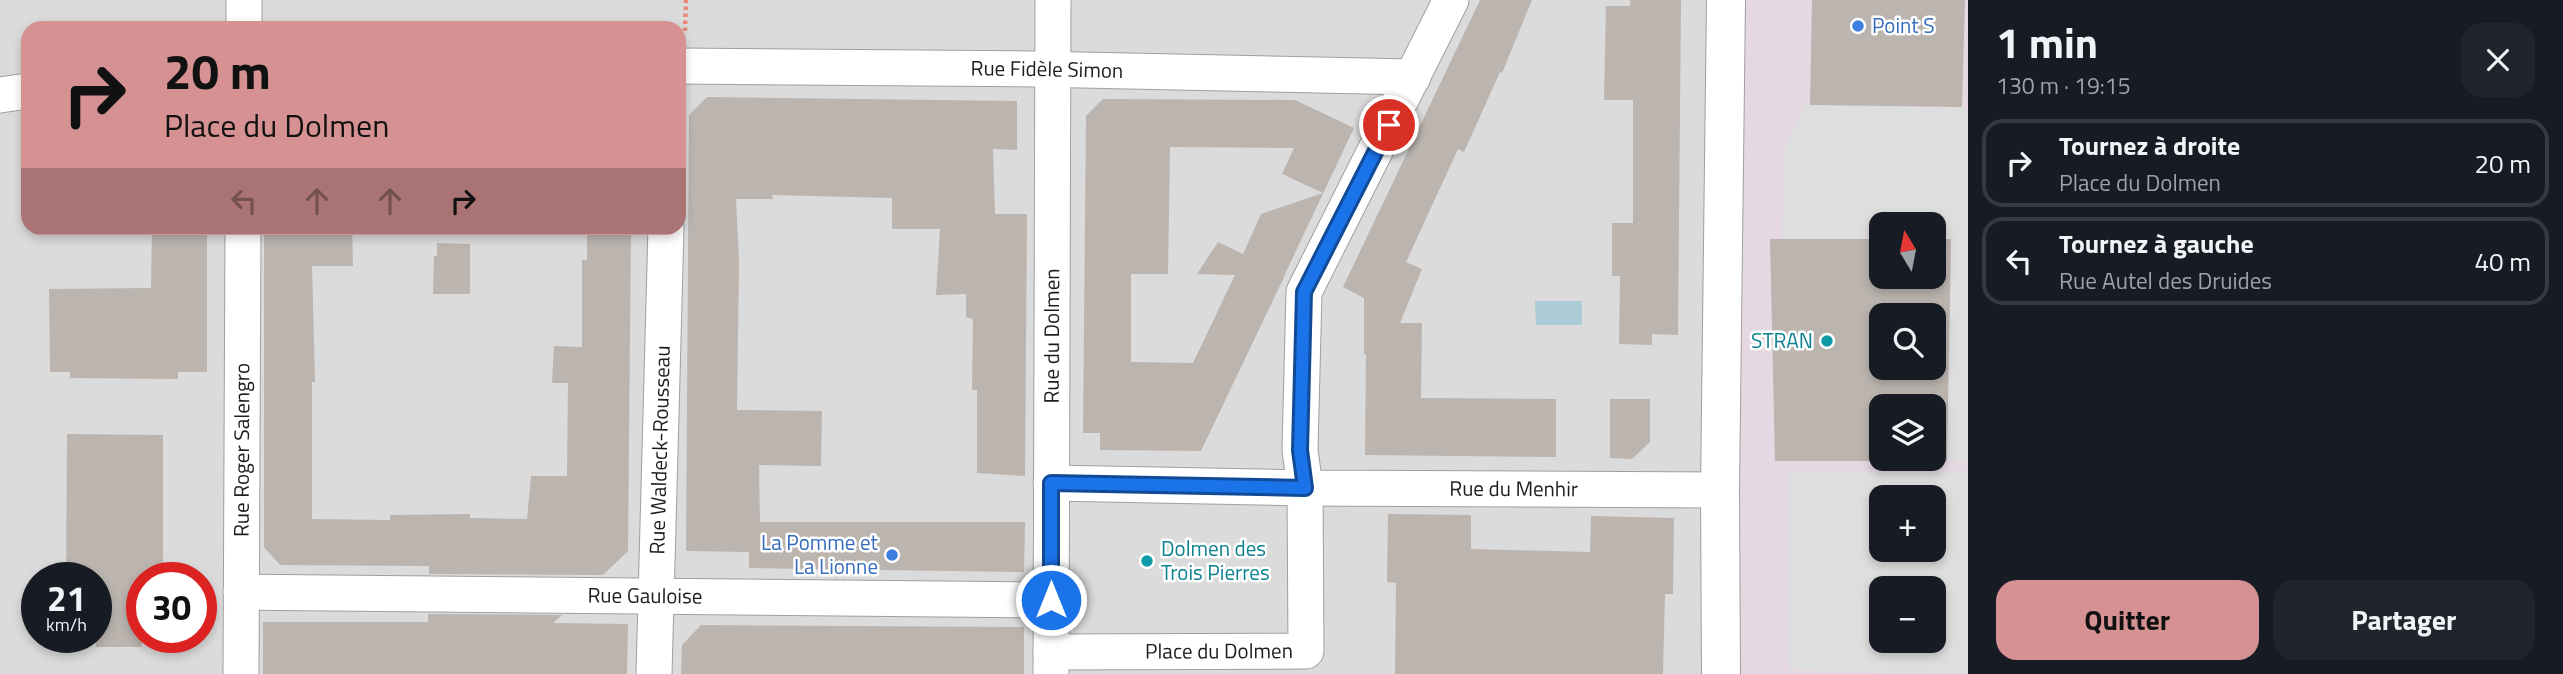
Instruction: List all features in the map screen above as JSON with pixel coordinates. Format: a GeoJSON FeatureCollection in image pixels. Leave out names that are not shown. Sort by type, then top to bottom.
{"type":"FeatureCollection","features":[{"type":"Feature","properties":{"kind":"street"},"geometry":{"type":"LineString","coordinates":[[244,0],[244,21]]}},
{"type":"Feature","properties":{"kind":"street","name":"Rue du Dolmen"},"geometry":{"type":"LineString","coordinates":[[1051,663],[1053,0]]}},
{"type":"Feature","properties":{"kind":"street","name":"Place du Dolmen"},"geometry":{"type":"LineString","coordinates":[[1051,663],[1305,663],[1305,488],[1300,450],[1304,292],[1451,0]]}},
{"type":"Feature","properties":{"kind":"street"},"geometry":{"type":"LineString","coordinates":[[1721,674],[1720,490],[1726,0]]}},
{"type":"Feature","properties":{"kind":"street","name":"Rue Fidèle Simon"},"geometry":{"type":"LineString","coordinates":[[686,50],[1051,70],[1413,77]]}},
{"type":"Feature","properties":{"kind":"street"},"geometry":{"type":"LineString","coordinates":[[0,95],[21,92]]}},
{"type":"Feature","properties":{"kind":"street","name":"Rue Roger Salengro"},"geometry":{"type":"LineString","coordinates":[[241,674],[243,235]]}},
{"type":"Feature","properties":{"kind":"street","name":"Rue Waldeck-Rousseau"},"geometry":{"type":"LineString","coordinates":[[654,674],[666,235]]}},
{"type":"Feature","properties":{"kind":"street"},"geometry":{"type":"LineString","coordinates":[[1051,483],[1305,488]]}},
{"type":"Feature","properties":{"kind":"street","name":"Rue du Menhir"},"geometry":{"type":"LineString","coordinates":[[1305,488],[1720,490]]}},
{"type":"Feature","properties":{"kind":"street","name":"Rue Gauloise"},"geometry":{"type":"LineString","coordinates":[[241,592],[1051,600]]}},
{"type":"Feature","properties":{"kind":"path"},"geometry":{"type":"LineString","coordinates":[[684,21],[686,0]]}},
{"type":"Feature","properties":{"kind":"shaded area"},"geometry":{"type":"Polygon","coordinates":[[[0,0],[1739,0],[1723,674],[0,674],[0,0]]]}},
{"type":"Feature","properties":{"kind":"shaded area"},"geometry":{"type":"Polygon","coordinates":[[[1739,0],[1968,0],[1968,674],[1723,674],[1739,0]]]}},
{"type":"Feature","properties":{"kind":"shaded area"},"geometry":{"type":"Polygon","coordinates":[[[1804,105],[1962,107],[1968,112],[1968,462],[1947,461],[1951,239],[1946,239],[1946,212],[1869,212],[1869,239],[1782,239],[1784,152],[1804,105]]]}},
{"type":"Feature","properties":{"kind":"shaded area"},"geometry":{"type":"Polygon","coordinates":[[[1789,472],[1968,472],[1968,674],[1789,670],[1789,472]]]}},
{"type":"Feature","properties":{"kind":"water"},"geometry":{"type":"Polygon","coordinates":[[[1535,301],[1582,301],[1582,325],[1536,325],[1535,301]]]}},
{"type":"Feature","properties":{"kind":"building"},"geometry":{"type":"Polygon","coordinates":[[[1480,0],[1532,0],[1502,73],[1500,72],[1464,152],[1458,149],[1406,262],[1422,269],[1400,323],[1422,323],[1421,398],[1556,399],[1556,457],[1365,455],[1364,298],[1343,287],[1480,0]]]}},
{"type":"Feature","properties":{"kind":"building"},"geometry":{"type":"Polygon","coordinates":[[[1630,0],[1681,0],[1678,335],[1652,334],[1652,345],[1619,344],[1620,276],[1612,276],[1612,223],[1633,223],[1633,100],[1604,100],[1606,6],[1630,6],[1630,0]]]}},
{"type":"Feature","properties":{"kind":"building"},"geometry":{"type":"Polygon","coordinates":[[[1812,0],[1965,0],[1962,107],[1810,105],[1812,0]]]}},
{"type":"Feature","properties":{"kind":"building"},"geometry":{"type":"Polygon","coordinates":[[[707,97],[1017,101],[1017,150],[993,149],[995,214],[1027,214],[1025,476],[977,473],[977,390],[972,390],[973,319],[966,317],[966,294],[936,295],[940,229],[892,229],[892,198],[772,195],[773,199],[736,199],[739,262],[737,410],[822,411],[821,466],[759,465],[760,522],[1025,522],[1024,572],[749,568],[749,552],[686,551],[689,115],[707,97]]]}},
{"type":"Feature","properties":{"kind":"building"},"geometry":{"type":"Polygon","coordinates":[[[1103,99],[1295,100],[1354,128],[1285,274],[1287,275],[1201,451],[1100,450],[1100,433],[1083,433],[1086,116],[1103,99]],[[1170,147],[1168,274],[1131,274],[1131,362],[1193,363],[1235,275],[1197,274],[1218,242],[1243,254],[1261,214],[1323,193],[1282,174],[1294,148],[1170,147]]]}},
{"type":"Feature","properties":{"kind":"building"},"geometry":{"type":"Polygon","coordinates":[[[152,235],[207,235],[207,372],[178,372],[178,379],[70,378],[70,372],[50,372],[49,289],[151,288],[152,235]]]}},
{"type":"Feature","properties":{"kind":"building"},"geometry":{"type":"Polygon","coordinates":[[[264,235],[352,235],[353,266],[312,266],[315,382],[312,382],[312,519],[390,520],[390,515],[470,514],[470,518],[527,519],[531,476],[567,476],[568,383],[552,383],[554,346],[582,347],[582,260],[587,260],[587,235],[631,235],[628,551],[603,575],[429,574],[429,566],[280,565],[264,547],[264,235]]]}},
{"type":"Feature","properties":{"kind":"building","name":"STRAN"},"geometry":{"type":"Polygon","coordinates":[[[1770,239],[1869,239],[1869,289],[1946,289],[1946,239],[1951,239],[1947,461],[1946,394],[1869,394],[1869,461],[1775,461],[1770,239]]]}},
{"type":"Feature","properties":{"kind":"building"},"geometry":{"type":"Polygon","coordinates":[[[437,243],[470,244],[470,294],[433,294],[437,243]]]}},
{"type":"Feature","properties":{"kind":"building"},"geometry":{"type":"Polygon","coordinates":[[[1610,399],[1650,399],[1650,442],[1632,459],[1610,458],[1610,399]]]}},
{"type":"Feature","properties":{"kind":"building"},"geometry":{"type":"Polygon","coordinates":[[[67,434],[163,435],[163,562],[126,562],[126,647],[112,647],[112,562],[66,562],[67,434]]]}},
{"type":"Feature","properties":{"kind":"building"},"geometry":{"type":"Polygon","coordinates":[[[1388,514],[1471,515],[1471,549],[1590,552],[1591,516],[1674,518],[1673,594],[1665,594],[1663,674],[1395,674],[1396,583],[1387,582],[1388,514]]]}},
{"type":"Feature","properties":{"kind":"building"},"geometry":{"type":"Polygon","coordinates":[[[428,614],[562,615],[553,623],[628,624],[627,674],[263,674],[263,622],[428,622],[428,614]]]}},
{"type":"Feature","properties":{"kind":"building"},"geometry":{"type":"Polygon","coordinates":[[[701,625],[1024,627],[1024,674],[681,674],[682,645],[701,625]]]}},
{"type":"Feature","properties":{"kind":"place","name":"Point S"},"geometry":{"type":"Point","coordinates":[1858,26]}},
{"type":"Feature","properties":{"kind":"place","name":"STRAN"},"geometry":{"type":"Point","coordinates":[1827,341]}},
{"type":"Feature","properties":{"kind":"place","name":"La Pomme et La Lionne"},"geometry":{"type":"Point","coordinates":[892,555]}},
{"type":"Feature","properties":{"kind":"place","name":"Dolmen des Trois Pierres"},"geometry":{"type":"Point","coordinates":[1147,561]}},
{"type":"Feature","properties":{"kind":"route"},"geometry":{"type":"LineString","coordinates":[[1051,600],[1051,483],[1305,488],[1300,450],[1304,292],[1389,125]]}}]}
